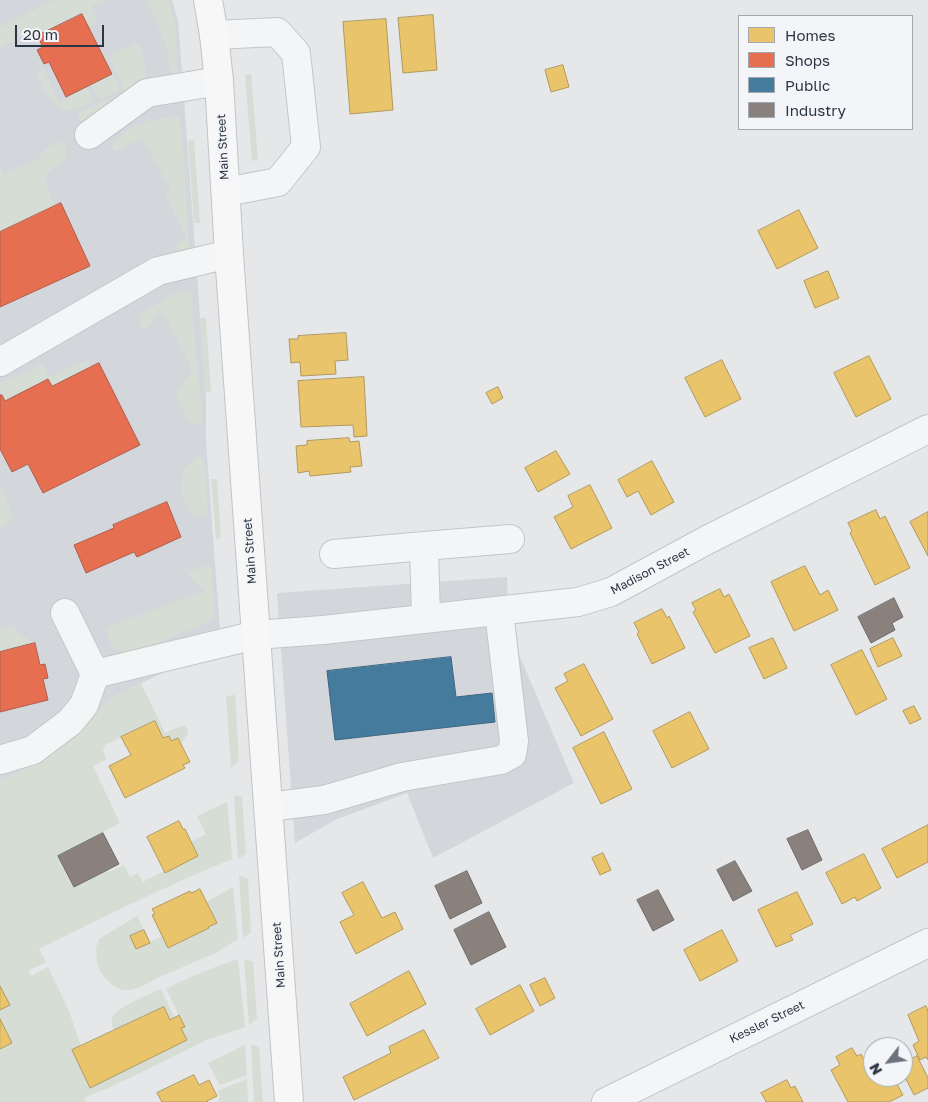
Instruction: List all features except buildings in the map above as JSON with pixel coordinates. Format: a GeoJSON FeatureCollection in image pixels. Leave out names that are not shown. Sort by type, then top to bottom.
{"type":"FeatureCollection","features":[{"type":"Feature","properties":{"kind":"main road","name":"Main Street"},"geometry":{"type":"LineString","coordinates":[[208,0],[220,81],[229,254],[289,1102]]}},
{"type":"Feature","properties":{"kind":"street"},"geometry":{"type":"LineString","coordinates":[[214,35],[277,32],[296,53],[306,148],[278,182],[226,192]]}},
{"type":"Feature","properties":{"kind":"street"},"geometry":{"type":"LineString","coordinates":[[89,135],[147,93],[220,81]]}},
{"type":"Feature","properties":{"kind":"street"},"geometry":{"type":"LineString","coordinates":[[0,362],[158,271],[229,254]]}},
{"type":"Feature","properties":{"kind":"street","name":"Madison Street"},"geometry":{"type":"LineString","coordinates":[[95,674],[256,635],[323,630],[578,602],[611,592],[707,540],[928,429]]}},
{"type":"Feature","properties":{"kind":"street"},"geometry":{"type":"LineString","coordinates":[[334,554],[510,538]]}},
{"type":"Feature","properties":{"kind":"street"},"geometry":{"type":"LineString","coordinates":[[424,546],[426,618]]}},
{"type":"Feature","properties":{"kind":"street"},"geometry":{"type":"LineString","coordinates":[[269,807],[324,800],[402,776],[501,760],[512,754],[514,741],[499,611]]}},
{"type":"Feature","properties":{"kind":"street"},"geometry":{"type":"LineString","coordinates":[[0,760],[33,750],[70,722],[84,705],[95,674],[65,614]]}},
{"type":"Feature","properties":{"kind":"street","name":"Kessler Street"},"geometry":{"type":"LineString","coordinates":[[606,1102],[928,943]]}},
{"type":"Feature","properties":{"kind":"shaded area"},"geometry":{"type":"Polygon","coordinates":[[[0,0],[172,0],[178,21],[180,46],[206,396],[206,442],[221,644],[111,698],[80,753],[0,793],[0,0]]]}},
{"type":"Feature","properties":{"kind":"shaded area"},"geometry":{"type":"Polygon","coordinates":[[[55,0],[106,0],[91,7],[98,22],[89,27],[82,14],[41,33],[38,28],[0,48],[0,27],[55,0]]]}},
{"type":"Feature","properties":{"kind":"shaded area"},"geometry":{"type":"Polygon","coordinates":[[[146,0],[169,0],[175,24],[178,78],[172,80],[162,34],[146,0]]]}},
{"type":"Feature","properties":{"kind":"shaded area"},"geometry":{"type":"Polygon","coordinates":[[[136,42],[144,60],[145,80],[85,123],[81,122],[77,113],[125,92],[109,55],[136,42]]]}},
{"type":"Feature","properties":{"kind":"shaded area"},"geometry":{"type":"Polygon","coordinates":[[[102,50],[120,89],[100,100],[91,85],[112,74],[100,51],[102,50]]]}},
{"type":"Feature","properties":{"kind":"shaded area"},"geometry":{"type":"Polygon","coordinates":[[[44,69],[59,103],[70,99],[69,95],[86,87],[94,101],[76,109],[68,110],[61,108],[50,99],[36,72],[44,69]]]}},
{"type":"Feature","properties":{"kind":"shaded area"},"geometry":{"type":"Polygon","coordinates":[[[251,74],[258,160],[252,161],[245,75],[251,74]]]}},
{"type":"Feature","properties":{"kind":"shaded area"},"geometry":{"type":"Polygon","coordinates":[[[167,117],[180,118],[182,132],[189,248],[177,251],[174,245],[187,238],[165,194],[171,190],[142,138],[115,151],[112,148],[122,135],[135,126],[167,117]]]}},
{"type":"Feature","properties":{"kind":"shaded area"},"geometry":{"type":"Polygon","coordinates":[[[194,140],[200,223],[194,223],[188,141],[194,140]]]}},
{"type":"Feature","properties":{"kind":"shaded area"},"geometry":{"type":"Polygon","coordinates":[[[62,141],[67,155],[45,177],[54,206],[0,232],[0,167],[4,174],[38,159],[49,147],[62,141]]]}},
{"type":"Feature","properties":{"kind":"shaded area"},"geometry":{"type":"Polygon","coordinates":[[[178,292],[191,294],[202,415],[201,423],[197,425],[190,423],[176,396],[192,369],[161,308],[146,330],[143,329],[140,323],[142,313],[178,292]]]}},
{"type":"Feature","properties":{"kind":"shaded area"},"geometry":{"type":"Polygon","coordinates":[[[200,318],[206,318],[211,392],[205,392],[200,318]]]}},
{"type":"Feature","properties":{"kind":"shaded area"},"geometry":{"type":"Polygon","coordinates":[[[87,360],[91,367],[52,386],[48,379],[5,401],[2,395],[0,382],[30,371],[42,364],[49,377],[87,360]]]}},
{"type":"Feature","properties":{"kind":"shaded area"},"geometry":{"type":"Polygon","coordinates":[[[200,456],[203,457],[205,466],[208,513],[193,517],[182,495],[181,484],[186,467],[200,456]]]}},
{"type":"Feature","properties":{"kind":"shaded area"},"geometry":{"type":"Polygon","coordinates":[[[211,479],[217,479],[221,537],[216,540],[211,479]]]}},
{"type":"Feature","properties":{"kind":"shaded area"},"geometry":{"type":"Polygon","coordinates":[[[0,484],[14,519],[0,528],[0,484]]]}},
{"type":"Feature","properties":{"kind":"shaded area"},"geometry":{"type":"Polygon","coordinates":[[[210,565],[212,567],[214,619],[137,651],[125,652],[112,645],[108,637],[107,627],[206,591],[189,577],[189,571],[210,565]]]}},
{"type":"Feature","properties":{"kind":"shaded area"},"geometry":{"type":"Polygon","coordinates":[[[507,577],[509,631],[574,783],[433,858],[407,793],[335,820],[295,843],[277,593],[507,577]]]}},
{"type":"Feature","properties":{"kind":"shaded area"},"geometry":{"type":"Polygon","coordinates":[[[13,625],[18,633],[35,643],[0,652],[0,630],[13,625]]]}},
{"type":"Feature","properties":{"kind":"shaded area"},"geometry":{"type":"Polygon","coordinates":[[[141,683],[165,733],[184,725],[188,732],[186,737],[181,743],[178,738],[171,741],[169,736],[163,738],[154,721],[105,745],[103,751],[107,759],[93,766],[120,823],[59,856],[108,870],[109,872],[124,865],[130,877],[138,873],[143,882],[165,872],[191,842],[206,834],[197,816],[227,802],[232,859],[159,891],[39,949],[46,962],[28,971],[31,976],[48,967],[69,1011],[81,1046],[72,1050],[90,1088],[186,1040],[181,1028],[184,1026],[166,989],[202,972],[238,959],[245,1027],[207,1040],[111,1087],[84,1098],[86,1102],[0,1102],[0,1049],[12,1043],[0,1019],[0,1010],[10,1005],[0,986],[0,780],[20,771],[73,738],[111,698],[141,683]]]}},
{"type":"Feature","properties":{"kind":"shaded area"},"geometry":{"type":"Polygon","coordinates":[[[235,695],[239,761],[231,768],[226,696],[235,695]]]}},
{"type":"Feature","properties":{"kind":"shaded area"},"geometry":{"type":"Polygon","coordinates":[[[234,795],[242,797],[246,854],[238,859],[234,795]]]}},
{"type":"Feature","properties":{"kind":"shaded area"},"geometry":{"type":"Polygon","coordinates":[[[239,875],[248,879],[251,932],[243,938],[239,875]]]}},
{"type":"Feature","properties":{"kind":"shaded area"},"geometry":{"type":"Polygon","coordinates":[[[233,887],[238,939],[216,953],[131,990],[122,990],[112,985],[101,973],[97,962],[96,948],[99,939],[137,916],[150,942],[163,936],[169,948],[217,922],[207,903],[233,887]]]}},
{"type":"Feature","properties":{"kind":"shaded area"},"geometry":{"type":"Polygon","coordinates":[[[244,959],[253,962],[257,1019],[249,1025],[244,959]]]}},
{"type":"Feature","properties":{"kind":"shaded area"},"geometry":{"type":"Polygon","coordinates":[[[161,989],[174,1017],[170,1020],[163,1007],[114,1030],[112,1019],[117,1012],[136,1000],[161,989]]]}},
{"type":"Feature","properties":{"kind":"shaded area"},"geometry":{"type":"Polygon","coordinates":[[[251,1044],[259,1047],[263,1102],[254,1102],[251,1044]]]}},
{"type":"Feature","properties":{"kind":"shaded area"},"geometry":{"type":"Polygon","coordinates":[[[245,1045],[247,1075],[220,1085],[208,1063],[245,1045]]]}},
{"type":"Feature","properties":{"kind":"shaded area"},"geometry":{"type":"Polygon","coordinates":[[[247,1079],[248,1102],[218,1102],[220,1096],[217,1091],[247,1079]]]}}]}
